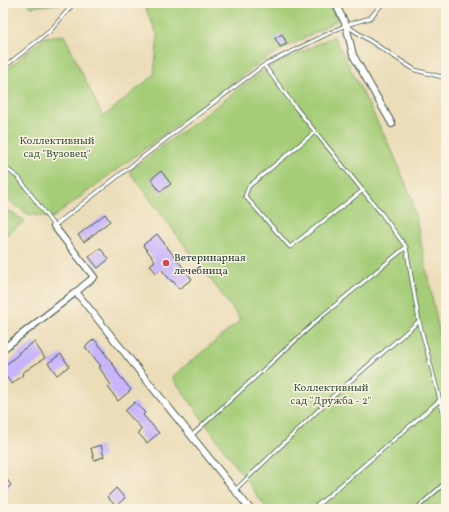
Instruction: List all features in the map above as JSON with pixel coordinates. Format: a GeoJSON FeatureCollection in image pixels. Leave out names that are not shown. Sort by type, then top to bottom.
{"type":"FeatureCollection","features":[{"type":"Feature","properties":{"kind":"street"},"geometry":{"type":"LineString","coordinates":[[335,3],[346,26],[353,55],[392,124]]}},
{"type":"Feature","properties":{"kind":"street"},"geometry":{"type":"LineString","coordinates":[[3,349],[94,277],[54,226]]}},
{"type":"Feature","properties":{"kind":"street"},"geometry":{"type":"LineString","coordinates":[[76,292],[250,509]]}},
{"type":"Feature","properties":{"kind":"lane"},"geometry":{"type":"LineString","coordinates":[[3,68],[50,31],[74,3]]}},
{"type":"Feature","properties":{"kind":"lane"},"geometry":{"type":"LineString","coordinates":[[3,166],[19,178],[54,226],[264,65],[346,26],[370,18],[383,3]]}},
{"type":"Feature","properties":{"kind":"lane"},"geometry":{"type":"LineString","coordinates":[[346,26],[415,70],[446,78]]}},
{"type":"Feature","properties":{"kind":"lane"},"geometry":{"type":"LineString","coordinates":[[264,65],[315,132],[381,213],[406,247],[419,322],[446,423]]}},
{"type":"Feature","properties":{"kind":"lane"},"geometry":{"type":"LineString","coordinates":[[315,132],[249,186],[245,196],[290,247],[362,190]]}},
{"type":"Feature","properties":{"kind":"lane"},"geometry":{"type":"LineString","coordinates":[[191,436],[322,316],[406,247]]}},
{"type":"Feature","properties":{"kind":"lane"},"geometry":{"type":"LineString","coordinates":[[235,490],[331,398],[419,322]]}},
{"type":"Feature","properties":{"kind":"lane"},"geometry":{"type":"LineString","coordinates":[[313,509],[440,400]]}},
{"type":"Feature","properties":{"kind":"lane"},"geometry":{"type":"LineString","coordinates":[[416,509],[446,482]]}},
{"type":"Feature","properties":{"kind":"green space"},"geometry":{"type":"Polygon","coordinates":[[[27,3],[69,3],[31,7],[27,3]]]}},
{"type":"Feature","properties":{"kind":"green space","name":"Коллективный сад \"Вузовец\""},"geometry":{"type":"Polygon","coordinates":[[[143,3],[328,3],[338,20],[265,59],[52,218],[28,214],[3,197],[3,73],[45,37],[64,35],[103,117],[154,75],[158,36],[143,3]]]}},
{"type":"Feature","properties":{"kind":"green space","name":"Коллективный сад \"Дружба - 2\""},"geometry":{"type":"Polygon","coordinates":[[[334,36],[393,153],[412,199],[446,365],[446,509],[267,509],[172,377],[241,320],[129,171],[266,69],[334,36]]]}},
{"type":"Feature","properties":{"kind":"green space"},"geometry":{"type":"Polygon","coordinates":[[[3,207],[25,221],[3,237],[3,207]]]}},
{"type":"Feature","properties":{"kind":"building"},"geometry":{"type":"Polygon","coordinates":[[[282,34],[287,44],[280,47],[275,38],[282,34]]]}},
{"type":"Feature","properties":{"kind":"building"},"geometry":{"type":"Polygon","coordinates":[[[161,171],[171,184],[160,192],[151,179],[161,171]]]}},
{"type":"Feature","properties":{"kind":"building"},"geometry":{"type":"Polygon","coordinates":[[[105,214],[110,221],[84,242],[78,235],[105,214]]]}},
{"type":"Feature","properties":{"kind":"building","name":"Ветеринарная лечебница"},"geometry":{"type":"Polygon","coordinates":[[[157,234],[192,279],[179,289],[161,269],[156,273],[150,265],[155,261],[143,245],[157,234]]]}},
{"type":"Feature","properties":{"kind":"building"},"geometry":{"type":"Polygon","coordinates":[[[100,248],[109,259],[98,268],[89,257],[100,248]]]}},
{"type":"Feature","properties":{"kind":"building"},"geometry":{"type":"Polygon","coordinates":[[[94,339],[105,352],[117,370],[116,371],[131,390],[118,401],[108,387],[111,385],[99,367],[101,366],[85,347],[94,339]]]}},
{"type":"Feature","properties":{"kind":"building"},"geometry":{"type":"Polygon","coordinates":[[[34,342],[45,358],[22,373],[23,375],[12,384],[3,373],[3,367],[19,354],[18,353],[34,342]]]}},
{"type":"Feature","properties":{"kind":"building"},"geometry":{"type":"Polygon","coordinates":[[[61,354],[69,366],[57,375],[48,363],[61,354]]]}},
{"type":"Feature","properties":{"kind":"building"},"geometry":{"type":"Polygon","coordinates":[[[135,402],[145,413],[143,415],[159,433],[147,443],[138,433],[142,429],[125,411],[135,402]]]}},
{"type":"Feature","properties":{"kind":"building"},"geometry":{"type":"Polygon","coordinates":[[[101,445],[104,457],[94,460],[91,448],[101,445]]]}},
{"type":"Feature","properties":{"kind":"building"},"geometry":{"type":"Polygon","coordinates":[[[3,474],[11,485],[3,492],[3,474]]]}},
{"type":"Feature","properties":{"kind":"building"},"geometry":{"type":"Polygon","coordinates":[[[116,488],[125,498],[116,506],[107,497],[116,488]]]}},
{"type":"Feature","properties":{"kind":"place","name":"Ветеринарная лечебница"},"geometry":{"type":"Point","coordinates":[166,263]}}]}
